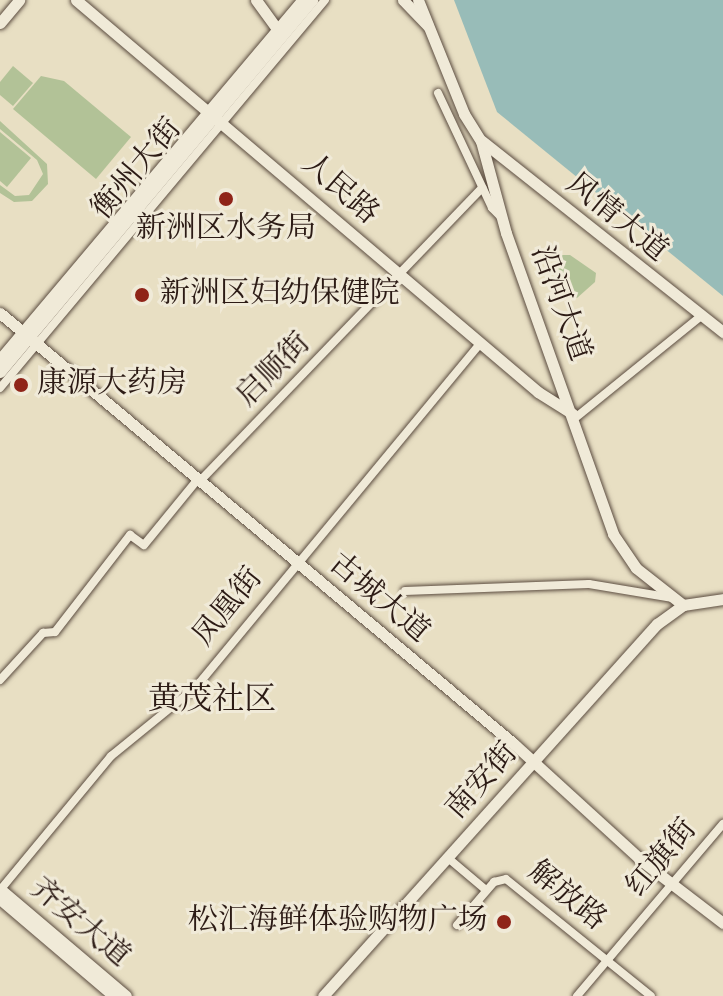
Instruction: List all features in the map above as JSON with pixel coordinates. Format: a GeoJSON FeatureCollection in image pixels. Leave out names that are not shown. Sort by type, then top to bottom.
{"type":"FeatureCollection","features":[{"type":"Feature","properties":{"kind":"main road"},"geometry":{"type":"LineString","coordinates":[[0,23],[19,0]]}},
{"type":"Feature","properties":{"kind":"main road","name":"人民路"},"geometry":{"type":"LineString","coordinates":[[76,0],[481,343],[574,416]]}},
{"type":"Feature","properties":{"kind":"main road"},"geometry":{"type":"LineString","coordinates":[[256,0],[277,29]]}},
{"type":"Feature","properties":{"kind":"main road","name":"衡州大街"},"geometry":{"type":"LineString","coordinates":[[216,116],[277,29],[302,0]]}},
{"type":"Feature","properties":{"kind":"main road","name":"衡州大街"},"geometry":{"type":"LineString","coordinates":[[0,372],[312,0]]}},
{"type":"Feature","properties":{"kind":"main road"},"geometry":{"type":"LineString","coordinates":[[403,0],[433,31]]}},
{"type":"Feature","properties":{"kind":"main road","name":"沿河大道"},"geometry":{"type":"LineString","coordinates":[[418,0],[464,114],[481,141],[503,218],[616,542],[636,568],[679,602]]}},
{"type":"Feature","properties":{"kind":"main road","name":"风情大道"},"geometry":{"type":"LineString","coordinates":[[481,141],[723,332]]}},
{"type":"Feature","properties":{"kind":"main road","name":"古城大道"},"geometry":{"type":"LineString","coordinates":[[0,313],[533,762],[674,886],[723,923]]}},
{"type":"Feature","properties":{"kind":"main road","name":"衡州大街"},"geometry":{"type":"LineString","coordinates":[[0,359],[29,338]]}},
{"type":"Feature","properties":{"kind":"main road"},"geometry":{"type":"LineString","coordinates":[[679,602],[723,599]]}},
{"type":"Feature","properties":{"kind":"main road","name":"南安街"},"geometry":{"type":"LineString","coordinates":[[323,996],[679,602]]}},
{"type":"Feature","properties":{"kind":"main road","name":"齐安大道"},"geometry":{"type":"LineString","coordinates":[[0,889],[126,996]]}},
{"type":"Feature","properties":{"kind":"main road","name":"齐安大道"},"geometry":{"type":"LineString","coordinates":[[0,899],[114,996]]}},
{"type":"Feature","properties":{"kind":"street"},"geometry":{"type":"LineString","coordinates":[[0,388],[29,338],[216,116],[325,0]]}},
{"type":"Feature","properties":{"kind":"street"},"geometry":{"type":"LineString","coordinates":[[438,93],[482,188],[503,218]]}},
{"type":"Feature","properties":{"kind":"street","name":"启顺街"},"geometry":{"type":"LineString","coordinates":[[0,680],[43,633],[55,632],[130,535],[144,545],[199,480],[403,276],[482,188]]}},
{"type":"Feature","properties":{"kind":"street"},"geometry":{"type":"LineString","coordinates":[[574,416],[701,316]]}},
{"type":"Feature","properties":{"kind":"street","name":"凤凰街"},"geometry":{"type":"LineString","coordinates":[[0,889],[111,756],[196,687],[481,343]]}},
{"type":"Feature","properties":{"kind":"street"},"geometry":{"type":"LineString","coordinates":[[405,591],[589,584],[679,602]]}},
{"type":"Feature","properties":{"kind":"street","name":"红旗街"},"geometry":{"type":"LineString","coordinates":[[577,996],[674,886],[723,824]]}},
{"type":"Feature","properties":{"kind":"street"},"geometry":{"type":"LineString","coordinates":[[448,858],[486,890]]}},
{"type":"Feature","properties":{"kind":"street","name":"解放路"},"geometry":{"type":"LineString","coordinates":[[457,925],[499,878],[511,881],[651,996]]}},
{"type":"Feature","properties":{"kind":"green space"},"geometry":{"type":"Polygon","coordinates":[[[13,66],[33,83],[13,106],[0,95],[0,82],[13,66]]]}},
{"type":"Feature","properties":{"kind":"green space"},"geometry":{"type":"Polygon","coordinates":[[[41,76],[64,81],[131,137],[96,179],[13,109],[41,76]]]}},
{"type":"Feature","properties":{"kind":"green space"},"geometry":{"type":"Polygon","coordinates":[[[0,121],[47,164],[48,184],[32,201],[14,202],[0,193],[0,185],[15,196],[29,195],[43,174],[37,160],[0,129],[0,121]]]}},
{"type":"Feature","properties":{"kind":"green space"},"geometry":{"type":"Polygon","coordinates":[[[0,132],[31,158],[7,187],[0,181],[0,132]]]}},
{"type":"Feature","properties":{"kind":"green space"},"geometry":{"type":"Polygon","coordinates":[[[560,255],[570,255],[596,273],[595,282],[577,298],[567,295],[556,264],[560,255]]]}},
{"type":"Feature","properties":{"kind":"water"},"geometry":{"type":"Polygon","coordinates":[[[454,0],[723,0],[723,296],[497,112],[454,0]]]}},
{"type":"Feature","properties":{"kind":"place","name":"新洲区水务局"},"geometry":{"type":"Point","coordinates":[226,199]}},
{"type":"Feature","properties":{"kind":"place","name":"新洲区妇幼保健院"},"geometry":{"type":"Point","coordinates":[142,295]}},
{"type":"Feature","properties":{"kind":"place","name":"康源大药房"},"geometry":{"type":"Point","coordinates":[21,385]}},
{"type":"Feature","properties":{"kind":"place","name":"松汇海鲜体验购物广场"},"geometry":{"type":"Point","coordinates":[504,922]}},
{"type":"Feature","properties":{"kind":"district","name":"黄茂社区"},"geometry":{"type":"Point","coordinates":[212,701]}}]}
